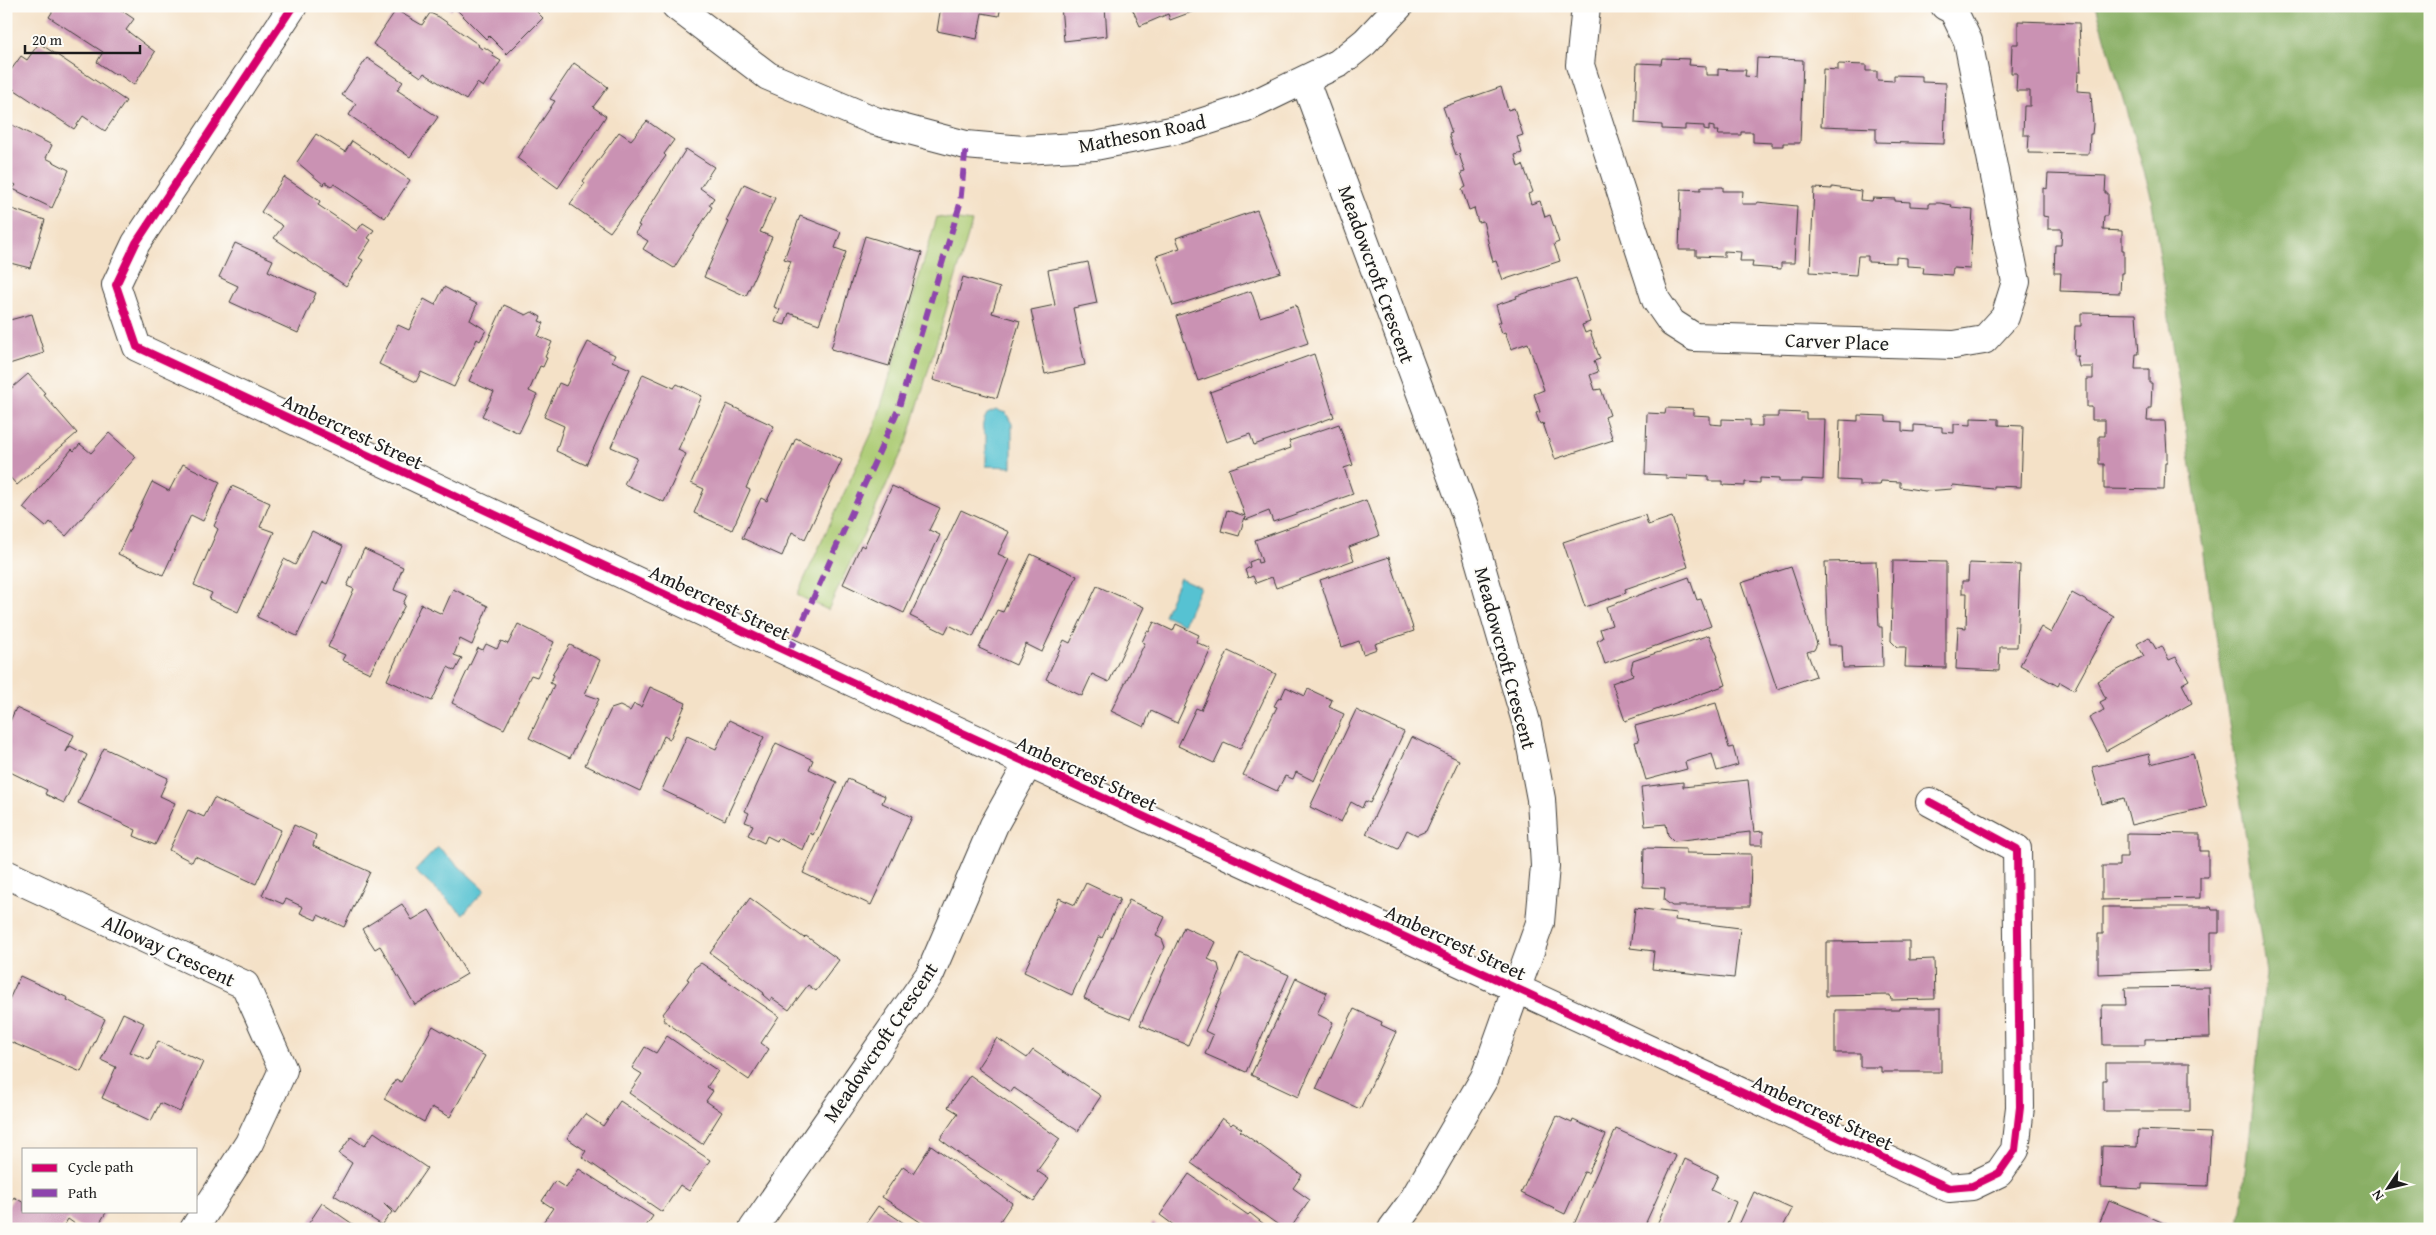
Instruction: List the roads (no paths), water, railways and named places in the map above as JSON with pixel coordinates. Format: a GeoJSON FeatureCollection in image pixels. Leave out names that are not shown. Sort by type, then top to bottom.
{"type":"FeatureCollection","features":[{"type":"Feature","properties":{"kind":"street","name":"Ambercrest Street"},"geometry":{"type":"LineString","coordinates":[[294,6],[136,243],[116,285],[137,347],[1028,764],[1949,1188],[1972,1186],[1999,1173],[2015,1150],[2020,1107],[2017,849],[1930,802]]}},
{"type":"Feature","properties":{"kind":"street","name":"Matheson Road"},"geometry":{"type":"LineString","coordinates":[[676,6],[768,76],[876,121],[966,145],[1023,150],[1095,146],[1190,126],[1244,109],[1339,63],[1365,42],[1399,6]]}},
{"type":"Feature","properties":{"kind":"street","name":"Carver Place"},"geometry":{"type":"LineString","coordinates":[[1586,6],[1580,65],[1656,300],[1672,323],[1694,337],[1954,344],[1984,340],[2005,317],[2016,282],[1968,41],[1952,10],[1945,6]]}},
{"type":"Feature","properties":{"kind":"street","name":"Meadowcroft Crescent"},"geometry":{"type":"LineString","coordinates":[[1305,81],[1466,515],[1527,725],[1541,799],[1545,866],[1540,923],[1485,1078],[1412,1202],[1392,1229]]}},
{"type":"Feature","properties":{"kind":"street","name":"Meadowcroft Crescent"},"geometry":{"type":"LineString","coordinates":[[753,1229],[930,974],[994,825],[1028,764]]}},
{"type":"Feature","properties":{"kind":"street","name":"Alloway Crescent"},"geometry":{"type":"LineString","coordinates":[[6,874],[245,985],[283,1070],[249,1143],[194,1229]]}},
{"type":"Feature","properties":{"kind":"water"},"geometry":{"type":"Polygon","coordinates":[[[996,410],[1006,413],[1012,424],[1012,467],[986,466],[984,419],[987,414],[996,410]]]}},
{"type":"Feature","properties":{"kind":"water"},"geometry":{"type":"Polygon","coordinates":[[[1180,578],[1200,587],[1184,624],[1164,615],[1180,578]]]}},
{"type":"Feature","properties":{"kind":"water"},"geometry":{"type":"Polygon","coordinates":[[[438,847],[485,890],[463,914],[415,871],[438,847]]]}}]}
